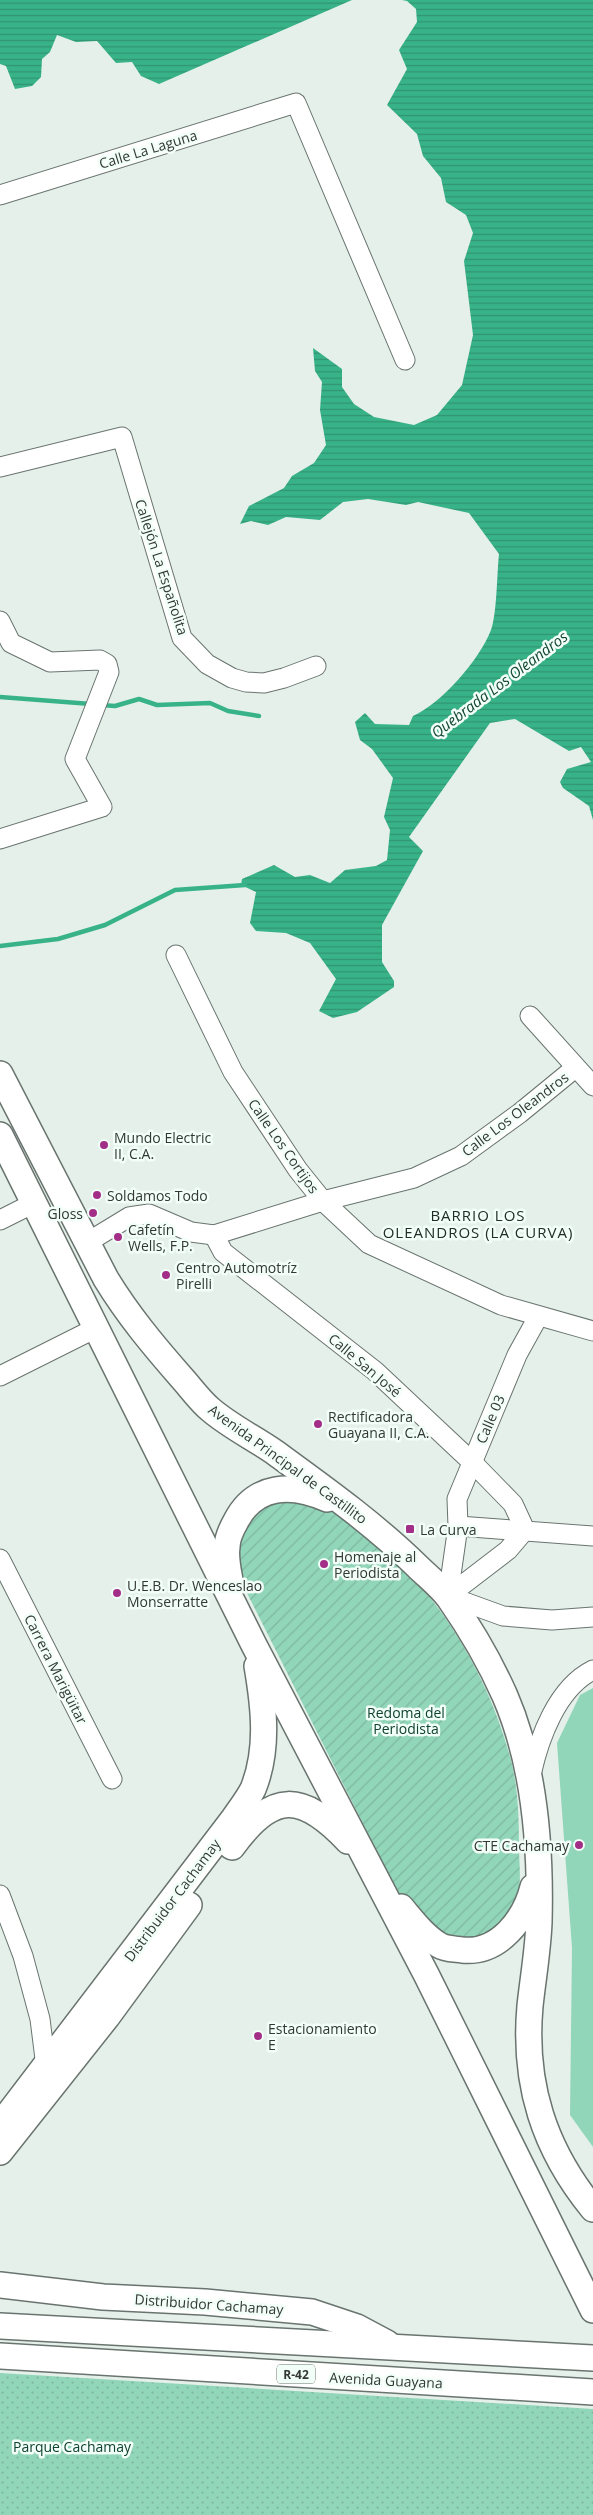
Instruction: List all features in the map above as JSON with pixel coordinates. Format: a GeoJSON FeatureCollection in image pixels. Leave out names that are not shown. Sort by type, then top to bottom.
{"type":"FeatureCollection","features":[{"type":"Feature","properties":{"kind":"main road","name":"Avenida Principal de Castillito"},"geometry":{"type":"LineString","coordinates":[[0,1074],[124,1308],[150,1342],[210,1410],[275,1453],[353,1510],[390,1540],[448,1596],[487,1660],[506,1698],[530,1781],[540,1862]]}},
{"type":"Feature","properties":{"kind":"main road"},"geometry":{"type":"LineString","coordinates":[[0,1135],[254,1645],[430,1983],[593,2310]]}},
{"type":"Feature","properties":{"kind":"main road"},"geometry":{"type":"LineString","coordinates":[[254,1645],[231,1588],[228,1570],[226,1546],[233,1526],[242,1509],[253,1498],[272,1490],[291,1488],[314,1493],[353,1510]]}},
{"type":"Feature","properties":{"kind":"main road","name":"Distribuidor Cachamay"},"geometry":{"type":"LineString","coordinates":[[0,2125],[234,1818],[252,1790],[262,1761],[263,1727],[262,1700],[254,1645]]}},
{"type":"Feature","properties":{"kind":"main road","name":"Distribuidor Cachamay"},"geometry":{"type":"LineString","coordinates":[[0,2152],[108,2017],[254,1820],[274,1806],[297,1806],[313,1810],[331,1824],[364,1859]]}},
{"type":"Feature","properties":{"kind":"main road"},"geometry":{"type":"LineString","coordinates":[[364,1859],[395,1900],[426,1935],[441,1947],[474,1951],[490,1945],[507,1934],[521,1919],[531,1896],[540,1862]]}},
{"type":"Feature","properties":{"kind":"main road"},"geometry":{"type":"LineString","coordinates":[[540,1862],[539,1924],[528,2048],[534,2094],[556,2155],[577,2189],[593,2209]]}},
{"type":"Feature","properties":{"kind":"main road","name":"Distribuidor Cachamay"},"geometry":{"type":"LineString","coordinates":[[5,2285],[103,2297],[205,2302],[312,2312],[357,2327],[396,2347]]}},
{"type":"Feature","properties":{"kind":"main road"},"geometry":{"type":"LineString","coordinates":[[0,2326],[593,2358]]}},
{"type":"Feature","properties":{"kind":"main road","name":"Avenida Guayana"},"geometry":{"type":"LineString","coordinates":[[0,2356],[593,2392]]}},
{"type":"Feature","properties":{"kind":"street","name":"Calle La Laguna"},"geometry":{"type":"LineString","coordinates":[[0,195],[296,103],[405,360]]}},
{"type":"Feature","properties":{"kind":"street","name":"Callejón La Españolita"},"geometry":{"type":"LineString","coordinates":[[0,467],[122,438],[182,638],[207,664],[232,678],[246,682],[264,683],[316,666]]}},
{"type":"Feature","properties":{"kind":"street"},"geometry":{"type":"LineString","coordinates":[[0,621],[11,643],[50,662],[100,660],[107,664],[109,672],[75,759],[102,807],[0,839]]}},
{"type":"Feature","properties":{"kind":"street","name":"Calle Los Cortijos"},"geometry":{"type":"LineString","coordinates":[[176,954],[233,1072],[298,1170],[323,1201],[369,1244],[502,1305],[538,1317],[593,1331]]}},
{"type":"Feature","properties":{"kind":"street","name":"Calle Los Oleandros"},"geometry":{"type":"LineString","coordinates":[[530,1016],[593,1086]]}},
{"type":"Feature","properties":{"kind":"street","name":"Calle Los Oleandros"},"geometry":{"type":"LineString","coordinates":[[88,1242],[128,1217],[149,1214],[190,1232],[214,1235],[323,1201],[414,1178],[460,1156],[520,1113],[575,1068]]}},
{"type":"Feature","properties":{"kind":"street"},"geometry":{"type":"LineString","coordinates":[[0,1220],[34,1203]]}},
{"type":"Feature","properties":{"kind":"street","name":"Calle San José"},"geometry":{"type":"LineString","coordinates":[[214,1235],[222,1252],[375,1371],[472,1462],[513,1504],[525,1530]]}},
{"type":"Feature","properties":{"kind":"street","name":"Calle 03"},"geometry":{"type":"LineString","coordinates":[[448,1596],[458,1526],[458,1499],[517,1354],[538,1317]]}},
{"type":"Feature","properties":{"kind":"street"},"geometry":{"type":"LineString","coordinates":[[0,1376],[96,1328]]}},
{"type":"Feature","properties":{"kind":"street"},"geometry":{"type":"LineString","coordinates":[[458,1526],[593,1536]]}},
{"type":"Feature","properties":{"kind":"street"},"geometry":{"type":"LineString","coordinates":[[448,1596],[508,1550],[525,1530]]}},
{"type":"Feature","properties":{"kind":"street","name":"Carrera Marigüitar"},"geometry":{"type":"LineString","coordinates":[[0,1558],[112,1779]]}},
{"type":"Feature","properties":{"kind":"street"},"geometry":{"type":"LineString","coordinates":[[448,1596],[503,1616],[552,1620],[593,1618]]}},
{"type":"Feature","properties":{"kind":"street"},"geometry":{"type":"LineString","coordinates":[[530,1781],[537,1748],[549,1719],[567,1692],[593,1670]]}},
{"type":"Feature","properties":{"kind":"street"},"geometry":{"type":"LineString","coordinates":[[0,1895],[23,1956],[40,2019],[46,2067]]}},
{"type":"Feature","properties":{"kind":"green space","name":"Redoma del Periodista"},"geometry":{"type":"Polygon","coordinates":[[[315,1498],[349,1520],[381,1545],[410,1574],[437,1606],[460,1640],[480,1677],[496,1714],[512,1764],[516,1788],[520,1873],[516,1900],[497,1933],[453,1941],[401,1899],[249,1597],[226,1546],[260,1501],[315,1498]]]}},
{"type":"Feature","properties":{"kind":"green space","name":"CTE Cachamay"},"geometry":{"type":"Polygon","coordinates":[[[593,1688],[593,2147],[570,2115],[572,1948],[557,1743],[580,1695],[593,1688]]]}},
{"type":"Feature","properties":{"kind":"green space","name":"Parque Cachamay"},"geometry":{"type":"Polygon","coordinates":[[[0,2373],[593,2409],[593,2515],[0,2515],[0,2373]]]}},
{"type":"Feature","properties":{"kind":"water"},"geometry":{"type":"Polygon","coordinates":[[[0,0],[352,0],[159,84],[141,76],[132,62],[116,63],[97,41],[76,42],[57,35],[50,52],[42,59],[41,77],[32,86],[15,89],[6,66],[0,64],[0,0]]]}},
{"type":"Feature","properties":{"kind":"water"},"geometry":{"type":"Polygon","coordinates":[[[402,0],[593,0],[593,820],[589,806],[563,788],[560,782],[567,769],[591,762],[581,747],[569,751],[515,719],[490,723],[409,837],[423,851],[382,925],[382,962],[394,981],[394,987],[357,1012],[333,1018],[319,1011],[336,979],[310,943],[286,933],[256,931],[250,923],[256,892],[241,885],[242,879],[274,865],[295,877],[310,875],[330,883],[345,870],[376,866],[387,860],[390,830],[384,817],[393,778],[372,749],[360,740],[355,722],[365,713],[375,724],[409,725],[413,716],[424,710],[448,691],[469,667],[486,641],[493,623],[497,593],[499,554],[469,513],[418,502],[406,505],[368,499],[343,502],[320,520],[286,517],[268,525],[251,521],[240,524],[249,506],[284,488],[292,476],[314,463],[326,445],[320,410],[322,382],[315,371],[313,348],[342,369],[342,387],[354,404],[374,417],[414,425],[437,415],[462,385],[473,335],[464,261],[473,233],[466,215],[446,202],[441,178],[423,156],[417,134],[387,105],[407,69],[399,50],[417,22],[416,9],[407,1],[402,0]]]}},
{"type":"Feature","properties":{"kind":"waterway"},"geometry":{"type":"LineString","coordinates":[[0,697],[91,704]]}},
{"type":"Feature","properties":{"kind":"waterway"},"geometry":{"type":"LineString","coordinates":[[101,705],[115,706],[139,699],[157,705],[210,703],[228,711],[259,716]]}},
{"type":"Feature","properties":{"kind":"waterway","name":"Quebrada Los Oleandros"},"geometry":{"type":"LineString","coordinates":[[0,946],[58,939],[105,925],[175,890],[245,885]]}},
{"type":"Feature","properties":{"kind":"place","name":"Mundo Electric II, C.A."},"geometry":{"type":"Point","coordinates":[104,1145]}},
{"type":"Feature","properties":{"kind":"place","name":"Soldamos Todo"},"geometry":{"type":"Point","coordinates":[97,1195]}},
{"type":"Feature","properties":{"kind":"place","name":"Gloss"},"geometry":{"type":"Point","coordinates":[93,1213]}},
{"type":"Feature","properties":{"kind":"place","name":"Cafetín Wells, F.P."},"geometry":{"type":"Point","coordinates":[118,1237]}},
{"type":"Feature","properties":{"kind":"place","name":"Centro Automotríz Pirelli"},"geometry":{"type":"Point","coordinates":[166,1275]}},
{"type":"Feature","properties":{"kind":"place","name":"Rectificadora Guayana II, C.A."},"geometry":{"type":"Point","coordinates":[318,1424]}},
{"type":"Feature","properties":{"kind":"place","name":"La Curva"},"geometry":{"type":"Point","coordinates":[410,1529]}},
{"type":"Feature","properties":{"kind":"place","name":"Homenaje al Periodista"},"geometry":{"type":"Point","coordinates":[324,1564]}},
{"type":"Feature","properties":{"kind":"place","name":"U.E.B. Dr. Wenceslao Monserratte"},"geometry":{"type":"Point","coordinates":[117,1593]}},
{"type":"Feature","properties":{"kind":"place","name":"CTE Cachamay"},"geometry":{"type":"Point","coordinates":[579,1845]}},
{"type":"Feature","properties":{"kind":"place","name":"Estacionamiento E"},"geometry":{"type":"Point","coordinates":[258,2036]}},
{"type":"Feature","properties":{"kind":"district","name":"BARRIO LOS OLEANDROS (LA CURVA)"},"geometry":{"type":"Point","coordinates":[478,1224]}}]}
